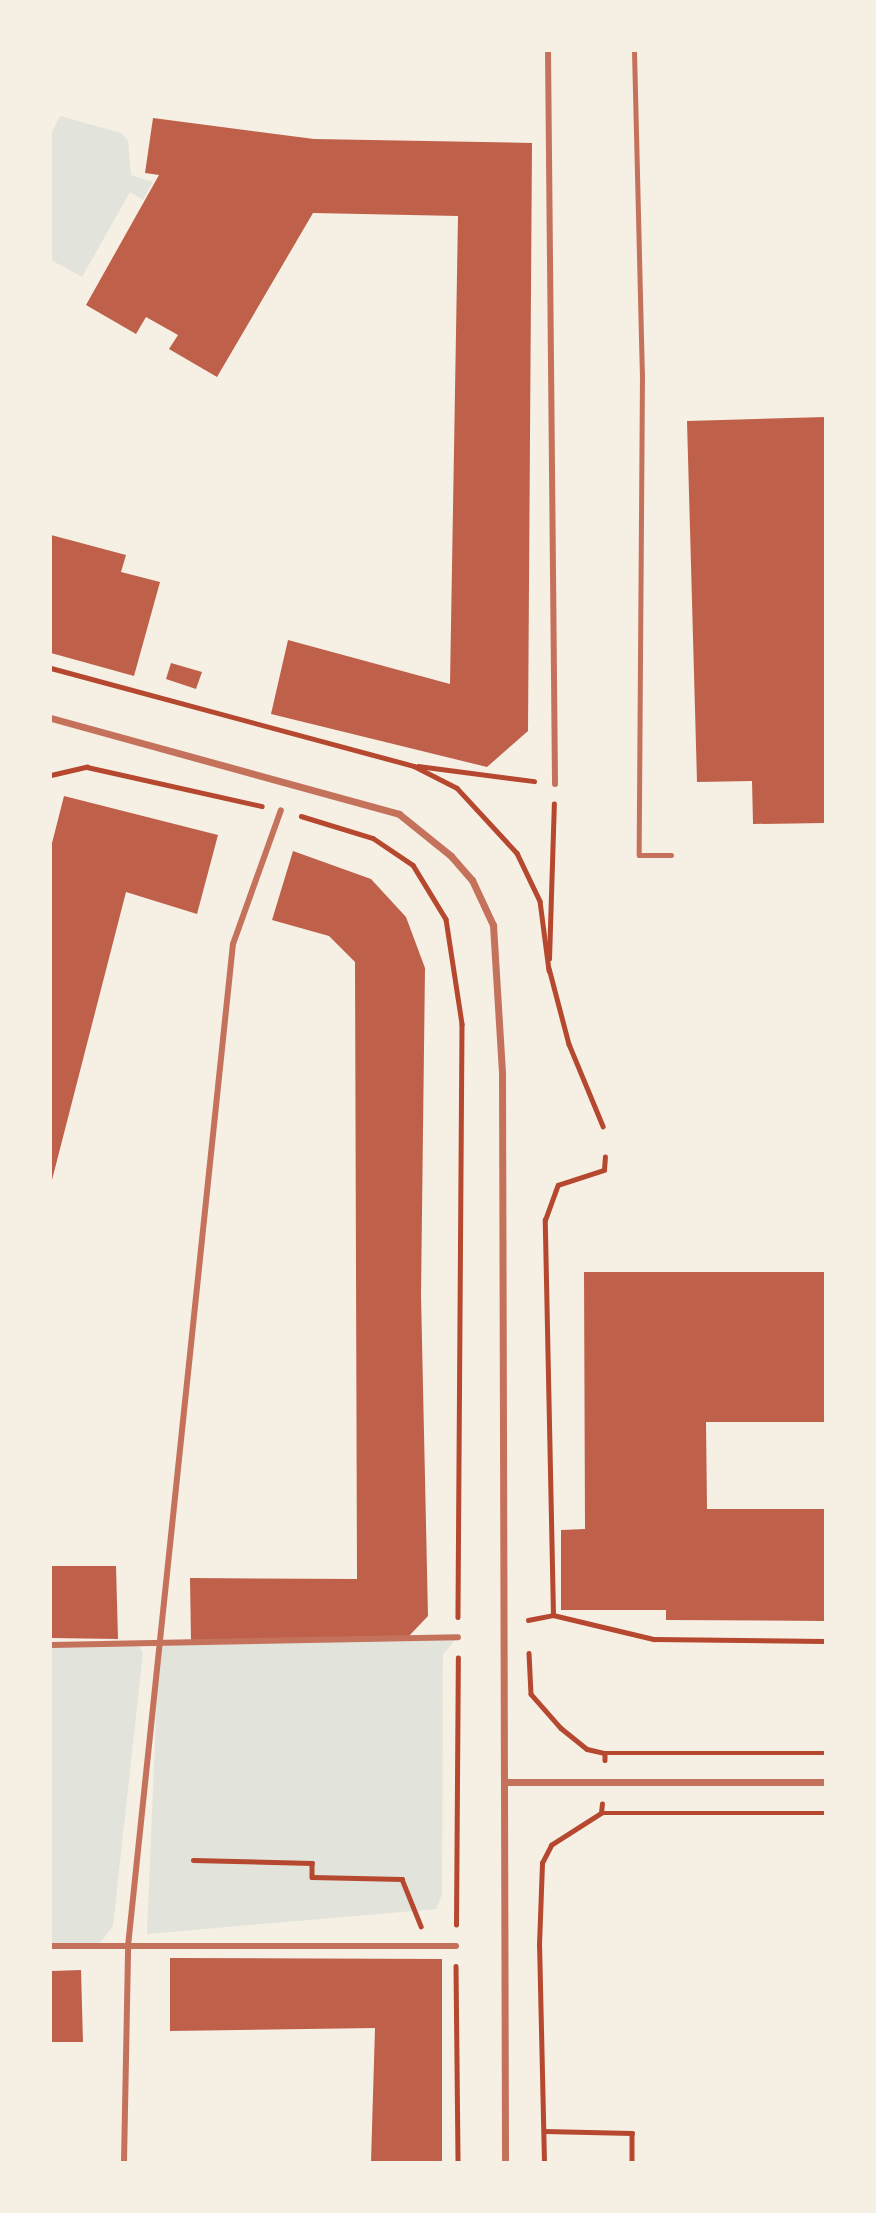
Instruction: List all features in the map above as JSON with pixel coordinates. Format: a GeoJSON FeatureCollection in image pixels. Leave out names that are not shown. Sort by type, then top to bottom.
{"type":"FeatureCollection","features":[{"type":"Feature","properties":{"kind":"street"},"geometry":{"type":"LineString","coordinates":[[548,51],[555,784]]}},
{"type":"Feature","properties":{"kind":"street"},"geometry":{"type":"LineString","coordinates":[[51,718],[376,804],[424,829],[485,901],[499,953],[500,994],[505,2162]]}},
{"type":"Feature","properties":{"kind":"street"},"geometry":{"type":"LineString","coordinates":[[124,2162],[128,1946],[233,944],[281,810]]}},
{"type":"Feature","properties":{"kind":"street"},"geometry":{"type":"LineString","coordinates":[[51,1645],[159,1646],[458,1637]]}},
{"type":"Feature","properties":{"kind":"street"},"geometry":{"type":"LineString","coordinates":[[505,1782],[825,1782]]}},
{"type":"Feature","properties":{"kind":"street"},"geometry":{"type":"LineString","coordinates":[[51,1946],[456,1946]]}},
{"type":"Feature","properties":{"kind":"lane"},"geometry":{"type":"LineString","coordinates":[[634,51],[642,374],[639,855],[671,855]]}},
{"type":"Feature","properties":{"kind":"path"},"geometry":{"type":"LineString","coordinates":[[51,668],[414,766],[555,784],[549,970]]}},
{"type":"Feature","properties":{"kind":"path"},"geometry":{"type":"LineString","coordinates":[[414,766],[457,788],[517,853],[540,901],[549,970],[569,1044],[603,1126]]}},
{"type":"Feature","properties":{"kind":"path"},"geometry":{"type":"LineString","coordinates":[[51,775],[87,767],[281,810],[373,838],[413,864],[446,919],[462,1024],[456,1946],[458,2162]]}},
{"type":"Feature","properties":{"kind":"path"},"geometry":{"type":"LineString","coordinates":[[553,1615],[545,1220],[558,1185],[604,1170],[605,1157]]}},
{"type":"Feature","properties":{"kind":"path"},"geometry":{"type":"LineString","coordinates":[[528,1629],[528,1619],[553,1615],[654,1639],[825,1641]]}},
{"type":"Feature","properties":{"kind":"path"},"geometry":{"type":"LineString","coordinates":[[528,1639],[531,1694],[561,1728],[587,1749],[605,1753],[825,1753]]}},
{"type":"Feature","properties":{"kind":"path"},"geometry":{"type":"LineString","coordinates":[[601,1813],[605,1753]]}},
{"type":"Feature","properties":{"kind":"path"},"geometry":{"type":"LineString","coordinates":[[544,2162],[542,1863],[566,1831],[601,1813],[825,1813]]}},
{"type":"Feature","properties":{"kind":"path"},"geometry":{"type":"LineString","coordinates":[[193,1860],[312,1863],[312,1877],[402,1879],[430,1946]]}},
{"type":"Feature","properties":{"kind":"path"},"geometry":{"type":"LineString","coordinates":[[543,2131],[632,2133],[632,2162]]}},
{"type":"Feature","properties":{"kind":"shaded area"},"geometry":{"type":"Polygon","coordinates":[[[60,116],[121,133],[128,141],[131,175],[153,182],[143,200],[130,192],[82,277],[51,260],[51,134],[60,116]]]}},
{"type":"Feature","properties":{"kind":"shaded area"},"geometry":{"type":"Polygon","coordinates":[[[458,1637],[443,1654],[442,1895],[436,1909],[147,1934],[159,1645],[458,1637]]]}},
{"type":"Feature","properties":{"kind":"shaded area"},"geometry":{"type":"Polygon","coordinates":[[[51,1645],[138,1645],[143,1653],[113,1926],[98,1946],[51,1946],[51,1645]]]}},
{"type":"Feature","properties":{"kind":"building"},"geometry":{"type":"Polygon","coordinates":[[[153,118],[314,139],[532,143],[528,731],[487,767],[271,714],[288,640],[450,684],[458,216],[313,213],[217,377],[169,349],[178,335],[146,317],[136,334],[86,305],[159,175],[145,173],[153,118]]]}},
{"type":"Feature","properties":{"kind":"building"},"geometry":{"type":"Polygon","coordinates":[[[825,417],[825,823],[753,824],[752,781],[697,782],[687,421],[825,417]]]}},
{"type":"Feature","properties":{"kind":"building"},"geometry":{"type":"Polygon","coordinates":[[[51,535],[126,555],[121,572],[160,582],[134,676],[51,653],[51,535]]]}},
{"type":"Feature","properties":{"kind":"building"},"geometry":{"type":"Polygon","coordinates":[[[171,663],[202,672],[196,689],[166,679],[171,663]]]}},
{"type":"Feature","properties":{"kind":"building"},"geometry":{"type":"Polygon","coordinates":[[[64,796],[218,835],[197,914],[126,892],[52,1180],[51,847],[64,796]]]}},
{"type":"Feature","properties":{"kind":"building"},"geometry":{"type":"Polygon","coordinates":[[[293,851],[371,879],[406,917],[425,968],[421,1295],[428,1616],[408,1637],[191,1641],[190,1578],[357,1579],[355,962],[329,936],[272,920],[293,851]]]}},
{"type":"Feature","properties":{"kind":"building"},"geometry":{"type":"Polygon","coordinates":[[[584,1272],[825,1272],[825,1422],[706,1422],[707,1509],[825,1509],[825,1621],[666,1620],[666,1610],[561,1610],[561,1530],[585,1529],[584,1272]]]}},
{"type":"Feature","properties":{"kind":"building"},"geometry":{"type":"Polygon","coordinates":[[[51,1566],[116,1566],[118,1639],[51,1638],[51,1566]]]}},
{"type":"Feature","properties":{"kind":"building"},"geometry":{"type":"Polygon","coordinates":[[[170,1958],[442,1959],[442,2162],[371,2162],[375,2028],[170,2031],[170,1958]]]}},
{"type":"Feature","properties":{"kind":"building"},"geometry":{"type":"Polygon","coordinates":[[[81,1970],[83,2042],[51,2042],[51,1971],[81,1970]]]}}]}
